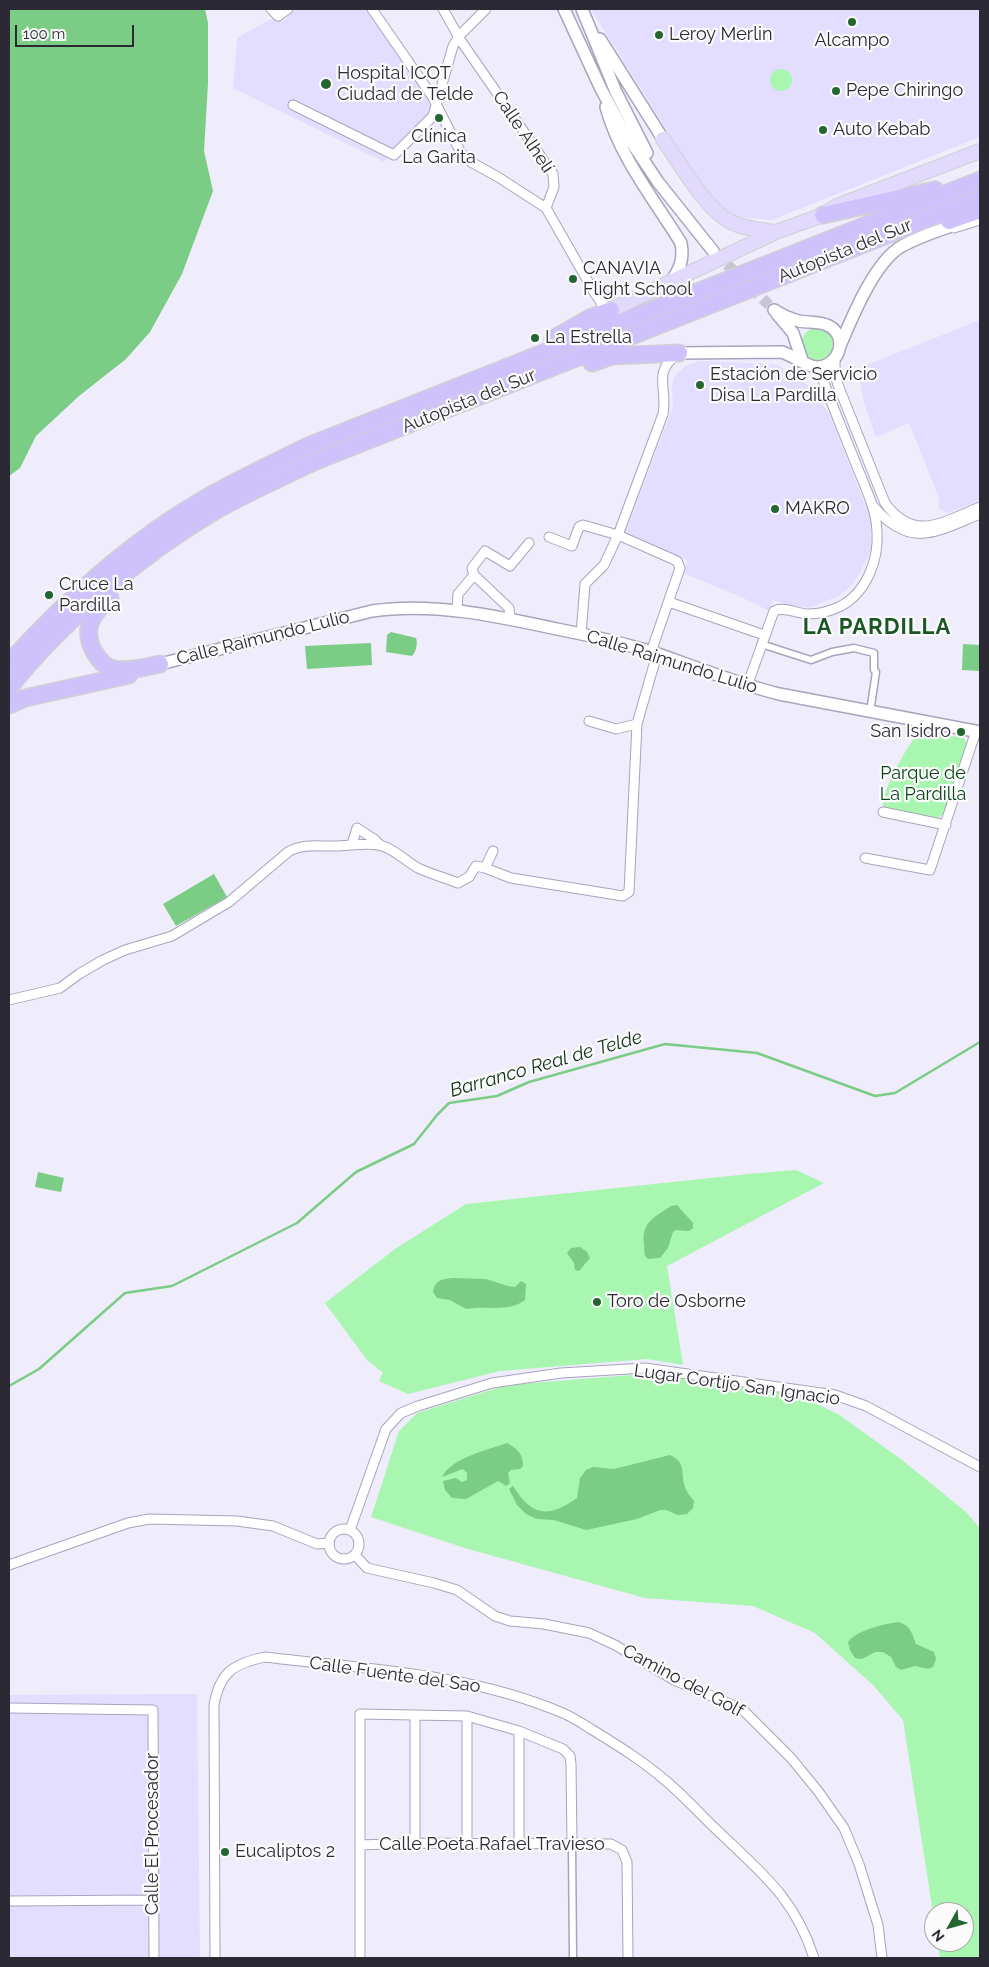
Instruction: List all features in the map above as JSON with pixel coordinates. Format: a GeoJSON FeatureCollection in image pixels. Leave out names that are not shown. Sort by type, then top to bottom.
{"type":"FeatureCollection","features":[{"type":"Feature","properties":{"kind":"highway"},"geometry":{"type":"LineString","coordinates":[[823,214],[979,180]]}},
{"type":"Feature","properties":{"kind":"highway","name":"Autopista del Sur"},"geometry":{"type":"LineString","coordinates":[[9,663],[83,587],[136,544],[205,498],[254,472],[308,446],[979,180]]}},
{"type":"Feature","properties":{"kind":"highway","name":"Autopista del Sur"},"geometry":{"type":"LineString","coordinates":[[9,688],[47,646],[93,600],[147,558],[214,512],[316,462],[980,198]]}},
{"type":"Feature","properties":{"kind":"highway"},"geometry":{"type":"LineString","coordinates":[[804,268],[890,243],[980,212]]}},
{"type":"Feature","properties":{"kind":"highway"},"geometry":{"type":"LineString","coordinates":[[308,446],[396,403],[565,334],[590,318],[611,310]]}},
{"type":"Feature","properties":{"kind":"highway"},"geometry":{"type":"LineString","coordinates":[[316,462],[407,433],[612,356],[679,353]]}},
{"type":"Feature","properties":{"kind":"highway"},"geometry":{"type":"LineString","coordinates":[[147,558],[133,578],[105,601],[95,614],[89,629],[91,645],[99,659],[112,669],[124,670],[160,664]]}},
{"type":"Feature","properties":{"kind":"highway"},"geometry":{"type":"LineString","coordinates":[[9,705],[25,698],[100,682],[160,664]]}},
{"type":"Feature","properties":{"kind":"main road"},"geometry":{"type":"LineString","coordinates":[[663,139],[713,209],[730,222],[750,228],[776,232]]}},
{"type":"Feature","properties":{"kind":"main road"},"geometry":{"type":"LineString","coordinates":[[611,310],[670,284],[776,232],[823,214],[870,192],[980,151]]}},
{"type":"Feature","properties":{"kind":"street"},"geometry":{"type":"LineString","coordinates":[[271,9],[278,16],[288,9]]}},
{"type":"Feature","properties":{"kind":"street"},"geometry":{"type":"LineString","coordinates":[[372,9],[432,96],[461,153],[471,162],[546,208],[594,292],[602,304],[611,310]]}},
{"type":"Feature","properties":{"kind":"street","name":"Calle Alhelí"},"geometry":{"type":"LineString","coordinates":[[443,9],[459,36],[553,174],[554,187],[546,208]]}},
{"type":"Feature","properties":{"kind":"street"},"geometry":{"type":"LineString","coordinates":[[293,105],[394,156],[433,116],[453,46],[459,36],[486,9]]}},
{"type":"Feature","properties":{"kind":"street"},"geometry":{"type":"LineString","coordinates":[[564,9],[601,89],[639,154],[658,182],[713,251]]}},
{"type":"Feature","properties":{"kind":"street"},"geometry":{"type":"LineString","coordinates":[[582,9],[663,139]]}},
{"type":"Feature","properties":{"kind":"street"},"geometry":{"type":"LineString","coordinates":[[590,23],[616,92],[634,131],[684,214]]}},
{"type":"Feature","properties":{"kind":"street"},"geometry":{"type":"LineString","coordinates":[[601,89],[612,129],[626,158],[681,243],[683,255],[681,266],[670,284]]}},
{"type":"Feature","properties":{"kind":"street"},"geometry":{"type":"LineString","coordinates":[[980,212],[902,246],[886,260],[871,282],[850,322],[836,359],[835,375],[885,503],[896,516],[912,525],[931,526],[980,507]]}},
{"type":"Feature","properties":{"kind":"street"},"geometry":{"type":"LineString","coordinates":[[932,234],[980,220]]}},
{"type":"Feature","properties":{"kind":"street"},"geometry":{"type":"LineString","coordinates":[[590,318],[597,310],[594,292]]}},
{"type":"Feature","properties":{"kind":"street"},"geometry":{"type":"LineString","coordinates":[[802,360],[794,333],[772,308],[799,321],[828,325],[837,334],[840,346]]}},
{"type":"Feature","properties":{"kind":"street"},"geometry":{"type":"LineString","coordinates":[[581,634],[585,584],[604,565],[618,535],[663,414],[665,402],[662,372],[670,359],[679,353],[782,352],[814,367],[823,380],[873,506],[877,530],[877,549],[867,580],[858,593],[842,605],[825,612],[807,614],[779,609],[774,611],[747,686]]}},
{"type":"Feature","properties":{"kind":"street"},"geometry":{"type":"LineString","coordinates":[[814,367],[826,366],[836,359]]}},
{"type":"Feature","properties":{"kind":"street"},"geometry":{"type":"LineString","coordinates":[[873,506],[891,524],[911,533],[919,534],[934,532],[980,514]]}},
{"type":"Feature","properties":{"kind":"street"},"geometry":{"type":"LineString","coordinates":[[352,844],[357,828],[380,845],[400,855],[418,868],[458,883],[469,876],[476,866],[512,878],[623,896],[628,892],[637,724],[654,653],[680,564],[618,535],[583,525],[579,527],[572,546],[549,537]]}},
{"type":"Feature","properties":{"kind":"street"},"geometry":{"type":"LineString","coordinates":[[510,618],[509,608],[474,575],[472,568],[485,551],[510,566],[529,543]]}},
{"type":"Feature","properties":{"kind":"street"},"geometry":{"type":"LineString","coordinates":[[457,611],[458,594],[474,575]]}},
{"type":"Feature","properties":{"kind":"street"},"geometry":{"type":"LineString","coordinates":[[669,602],[811,660],[832,652],[854,648],[874,653],[874,670],[876,672],[870,712]]}},
{"type":"Feature","properties":{"kind":"street","name":"Calle Raimundo Lulio"},"geometry":{"type":"LineString","coordinates":[[160,664],[372,611],[403,607],[457,611],[510,618],[610,639],[747,686],[978,732]]}},
{"type":"Feature","properties":{"kind":"street"},"geometry":{"type":"LineString","coordinates":[[589,721],[616,728],[637,724]]}},
{"type":"Feature","properties":{"kind":"street"},"geometry":{"type":"LineString","coordinates":[[865,858],[930,870],[978,732]]}},
{"type":"Feature","properties":{"kind":"street"},"geometry":{"type":"LineString","coordinates":[[883,812],[946,825]]}},
{"type":"Feature","properties":{"kind":"street"},"geometry":{"type":"LineString","coordinates":[[9,1000],[60,988],[103,960],[125,950],[172,936],[229,902],[294,848],[352,844],[380,845]]}},
{"type":"Feature","properties":{"kind":"street"},"geometry":{"type":"LineString","coordinates":[[486,868],[493,851]]}},
{"type":"Feature","properties":{"kind":"street","name":"Lugar Cortijo San Ignacio"},"geometry":{"type":"LineString","coordinates":[[350,1530],[386,1429],[401,1413],[418,1406],[492,1384],[561,1373],[645,1368],[835,1395],[866,1406],[980,1467]]}},
{"type":"Feature","properties":{"kind":"street"},"geometry":{"type":"LineString","coordinates":[[9,1565],[128,1523],[149,1520],[236,1521],[274,1526],[317,1544],[329,1543]]}},
{"type":"Feature","properties":{"kind":"street"},"geometry":{"type":"LineString","coordinates":[[344,1528],[350,1530],[358,1538],[360,1544],[354,1555],[346,1559],[340,1558],[332,1553],[329,1543],[334,1533],[344,1528]]}},
{"type":"Feature","properties":{"kind":"street","name":"Camino del Golf"},"geometry":{"type":"LineString","coordinates":[[354,1555],[367,1568],[457,1590],[495,1616],[510,1621],[544,1624],[589,1633],[615,1645],[674,1680],[742,1709],[791,1758],[818,1791],[844,1828],[859,1864],[878,1925],[882,1958]]}},
{"type":"Feature","properties":{"kind":"street","name":"Calle Fuente del Sao"},"geometry":{"type":"LineString","coordinates":[[216,1958],[214,1705],[217,1688],[228,1671],[244,1662],[265,1657],[433,1677],[481,1686],[520,1697],[566,1715],[623,1749],[666,1781],[776,1886],[793,1909],[806,1934],[814,1958]]}},
{"type":"Feature","properties":{"kind":"street","name":"Calle El Procesador"},"geometry":{"type":"LineString","coordinates":[[9,1708],[153,1710],[154,1958]]}},
{"type":"Feature","properties":{"kind":"street"},"geometry":{"type":"LineString","coordinates":[[360,1958],[360,1714],[467,1716],[519,1731],[563,1749],[570,1756],[573,1958]]}},
{"type":"Feature","properties":{"kind":"street"},"geometry":{"type":"LineString","coordinates":[[414,1715],[415,1843]]}},
{"type":"Feature","properties":{"kind":"street"},"geometry":{"type":"LineString","coordinates":[[467,1716],[467,1845]]}},
{"type":"Feature","properties":{"kind":"street"},"geometry":{"type":"LineString","coordinates":[[519,1731],[519,1844]]}},
{"type":"Feature","properties":{"kind":"street","name":"Calle Poeta Rafael Travieso"},"geometry":{"type":"LineString","coordinates":[[360,1846],[415,1843],[467,1845],[611,1844],[622,1850],[627,1862],[628,1958]]}},
{"type":"Feature","properties":{"kind":"street"},"geometry":{"type":"LineString","coordinates":[[9,1901],[153,1900]]}},
{"type":"Feature","properties":{"kind":"shaded area"},"geometry":{"type":"Polygon","coordinates":[[[9,9],[205,9],[208,23],[208,83],[204,151],[213,191],[182,274],[150,332],[126,359],[79,396],[36,436],[20,468],[9,476],[9,9]]]}},
{"type":"Feature","properties":{"kind":"shaded area","name":"Hospital ICOT Ciudad de Telde"},"geometry":{"type":"Polygon","coordinates":[[[295,9],[365,9],[421,86],[432,105],[430,112],[384,162],[233,88],[237,38],[271,19],[285,20],[295,9]]]}},
{"type":"Feature","properties":{"kind":"shaded area"},"geometry":{"type":"Polygon","coordinates":[[[591,9],[980,9],[980,137],[772,220],[738,217],[730,214],[710,199],[591,9]]]}},
{"type":"Feature","properties":{"kind":"shaded area"},"geometry":{"type":"Polygon","coordinates":[[[980,320],[980,500],[948,513],[939,509],[939,498],[909,423],[876,437],[864,403],[860,379],[867,365],[980,320]]]}},
{"type":"Feature","properties":{"kind":"shaded area"},"geometry":{"type":"Polygon","coordinates":[[[699,361],[772,364],[779,366],[810,387],[829,414],[871,519],[872,549],[852,585],[839,596],[810,607],[794,607],[773,600],[769,611],[683,573],[688,561],[628,534],[626,531],[670,415],[673,404],[672,388],[674,377],[685,366],[699,361]]]}},
{"type":"Feature","properties":{"kind":"shaded area"},"geometry":{"type":"Polygon","coordinates":[[[391,632],[416,638],[415,652],[412,656],[386,652],[387,635],[391,632]]]}},
{"type":"Feature","properties":{"kind":"shaded area"},"geometry":{"type":"Polygon","coordinates":[[[371,643],[372,665],[307,669],[305,646],[371,643]]]}},
{"type":"Feature","properties":{"kind":"shaded area"},"geometry":{"type":"Polygon","coordinates":[[[963,644],[980,645],[980,671],[962,670],[963,644]]]}},
{"type":"Feature","properties":{"kind":"shaded area"},"geometry":{"type":"Polygon","coordinates":[[[214,874],[227,897],[176,926],[163,904],[214,874]]]}},
{"type":"Feature","properties":{"kind":"shaded area"},"geometry":{"type":"Polygon","coordinates":[[[38,1172],[64,1178],[61,1192],[35,1187],[38,1172]]]}},
{"type":"Feature","properties":{"kind":"shaded area"},"geometry":{"type":"Polygon","coordinates":[[[677,1205],[693,1223],[693,1228],[689,1231],[676,1230],[673,1232],[668,1248],[660,1258],[648,1259],[645,1254],[644,1237],[647,1225],[660,1213],[671,1206],[677,1205]]]}},
{"type":"Feature","properties":{"kind":"shaded area"},"geometry":{"type":"Polygon","coordinates":[[[580,1247],[587,1252],[590,1258],[579,1271],[575,1270],[574,1263],[567,1253],[571,1248],[580,1247]]]}},
{"type":"Feature","properties":{"kind":"shaded area"},"geometry":{"type":"Polygon","coordinates":[[[452,1278],[486,1279],[515,1287],[521,1281],[526,1284],[525,1300],[504,1308],[466,1309],[450,1300],[437,1298],[433,1292],[435,1285],[440,1281],[452,1278]]]}},
{"type":"Feature","properties":{"kind":"shaded area"},"geometry":{"type":"Polygon","coordinates":[[[507,1443],[519,1452],[523,1462],[523,1466],[520,1469],[511,1470],[508,1473],[510,1483],[506,1486],[498,1481],[466,1499],[452,1498],[445,1490],[443,1481],[456,1478],[462,1482],[467,1480],[467,1473],[463,1469],[442,1477],[453,1465],[471,1456],[507,1443]]]}},
{"type":"Feature","properties":{"kind":"shaded area"},"geometry":{"type":"Polygon","coordinates":[[[670,1455],[679,1461],[686,1489],[694,1501],[693,1508],[687,1514],[678,1515],[666,1510],[660,1510],[637,1519],[586,1530],[554,1520],[537,1519],[526,1514],[517,1505],[509,1489],[513,1486],[527,1504],[534,1509],[549,1511],[558,1509],[577,1498],[580,1478],[586,1470],[593,1467],[614,1469],[670,1455]]]}},
{"type":"Feature","properties":{"kind":"shaded area"},"geometry":{"type":"Polygon","coordinates":[[[897,1622],[908,1627],[916,1644],[934,1652],[936,1659],[933,1667],[928,1669],[915,1666],[901,1670],[896,1667],[891,1657],[883,1652],[875,1652],[862,1659],[855,1658],[848,1642],[858,1634],[871,1628],[897,1622]]]}},
{"type":"Feature","properties":{"kind":"shaded area"},"geometry":{"type":"Polygon","coordinates":[[[197,1694],[200,1958],[9,1958],[9,1695],[197,1694]]]}},
{"type":"Feature","properties":{"kind":"green space"},"geometry":{"type":"Polygon","coordinates":[[[781,69],[791,76],[792,80],[785,90],[781,91],[771,84],[770,80],[777,70],[781,69]]]}},
{"type":"Feature","properties":{"kind":"green space"},"geometry":{"type":"Polygon","coordinates":[[[817,328],[828,333],[833,344],[828,355],[817,360],[806,355],[801,344],[806,333],[817,328]]]}},
{"type":"Feature","properties":{"kind":"green space","name":"Parque de La Pardilla"},"geometry":{"type":"Polygon","coordinates":[[[919,730],[964,738],[967,744],[945,813],[938,818],[883,808],[891,779],[919,730]]]}},
{"type":"Feature","properties":{"kind":"green space"},"geometry":{"type":"Polygon","coordinates":[[[796,1170],[824,1183],[667,1266],[683,1365],[647,1359],[500,1371],[408,1394],[379,1381],[383,1373],[367,1360],[325,1303],[395,1249],[466,1204],[796,1170]]]}},
{"type":"Feature","properties":{"kind":"green space"},"geometry":{"type":"Polygon","coordinates":[[[644,1374],[797,1395],[838,1414],[902,1460],[966,1512],[980,1528],[980,1958],[940,1958],[939,1952],[974,1952],[974,1902],[931,1902],[903,1720],[874,1686],[815,1633],[753,1606],[645,1598],[468,1549],[371,1517],[399,1431],[417,1413],[507,1385],[644,1374]]]}},
{"type":"Feature","properties":{"kind":"waterway","name":"Barranco Real de Telde"},"geometry":{"type":"LineString","coordinates":[[9,1386],[39,1369],[125,1293],[172,1286],[297,1223],[356,1172],[414,1144],[449,1103],[497,1096],[529,1082],[665,1044],[757,1053],[875,1096],[895,1093],[980,1042]]}},
{"type":"Feature","properties":{"kind":"tunnel"},"geometry":{"type":"LineString","coordinates":[[715,253],[769,305]]}},
{"type":"Feature","properties":{"kind":"place","name":"Alcampo"},"geometry":{"type":"Point","coordinates":[852,22]}},
{"type":"Feature","properties":{"kind":"place","name":"Leroy Merlin"},"geometry":{"type":"Point","coordinates":[659,35]}},
{"type":"Feature","properties":{"kind":"place","name":"Hospital ICOT Ciudad de Telde"},"geometry":{"type":"Point","coordinates":[326,84]}},
{"type":"Feature","properties":{"kind":"place","name":"Pepe Chiringo"},"geometry":{"type":"Point","coordinates":[836,91]}},
{"type":"Feature","properties":{"kind":"place","name":"Clínica La Garita"},"geometry":{"type":"Point","coordinates":[439,118]}},
{"type":"Feature","properties":{"kind":"place","name":"Auto Kebab"},"geometry":{"type":"Point","coordinates":[823,130]}},
{"type":"Feature","properties":{"kind":"place","name":"CANAVIA Flight School"},"geometry":{"type":"Point","coordinates":[573,279]}},
{"type":"Feature","properties":{"kind":"place","name":"La Estrella"},"geometry":{"type":"Point","coordinates":[535,338]}},
{"type":"Feature","properties":{"kind":"place","name":"Estación de Servicio Disa La Pardilla"},"geometry":{"type":"Point","coordinates":[700,385]}},
{"type":"Feature","properties":{"kind":"place","name":"MAKRO"},"geometry":{"type":"Point","coordinates":[775,509]}},
{"type":"Feature","properties":{"kind":"place","name":"Cruce La Pardilla"},"geometry":{"type":"Point","coordinates":[49,595]}},
{"type":"Feature","properties":{"kind":"place","name":"San Isidro"},"geometry":{"type":"Point","coordinates":[961,732]}},
{"type":"Feature","properties":{"kind":"place","name":"Toro de Osborne"},"geometry":{"type":"Point","coordinates":[597,1302]}},
{"type":"Feature","properties":{"kind":"place","name":"Eucaliptos 2"},"geometry":{"type":"Point","coordinates":[225,1852]}},
{"type":"Feature","properties":{"kind":"district","name":"LA PARDILLA"},"geometry":{"type":"Point","coordinates":[877,627]}}]}
